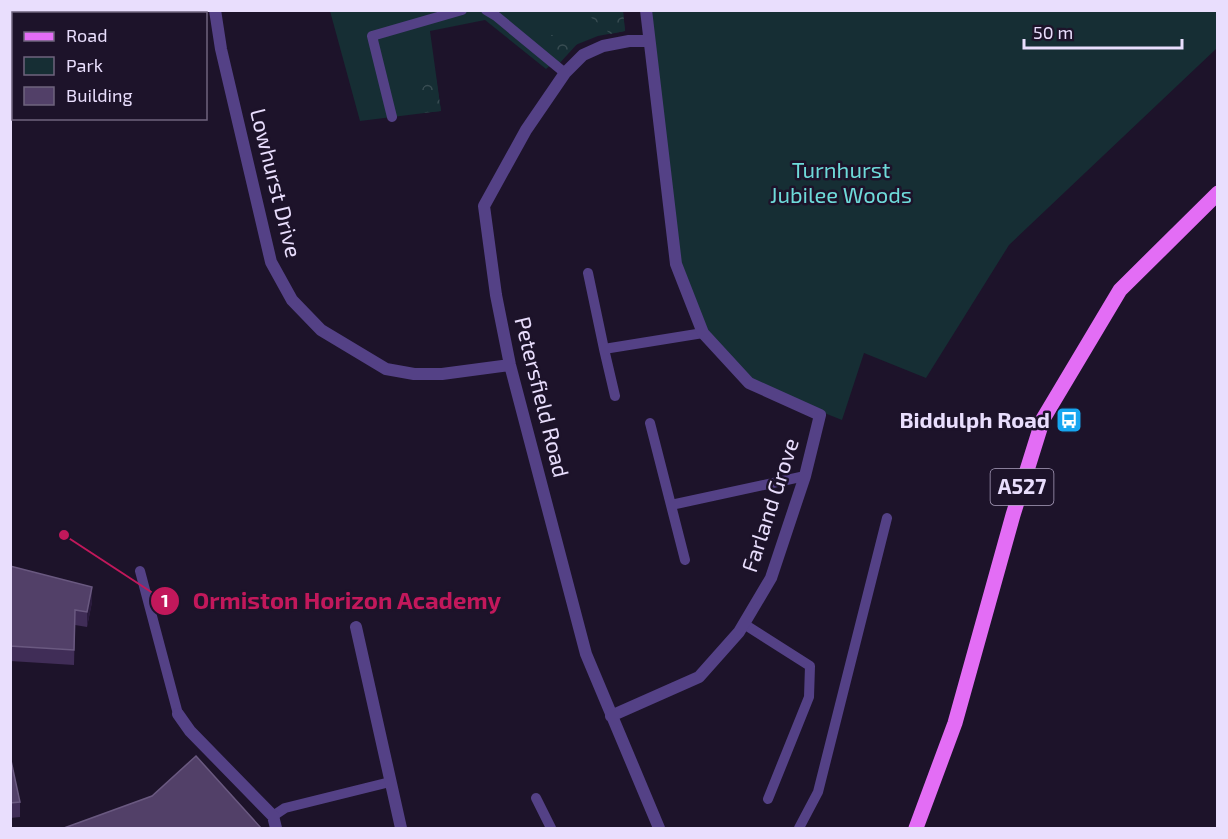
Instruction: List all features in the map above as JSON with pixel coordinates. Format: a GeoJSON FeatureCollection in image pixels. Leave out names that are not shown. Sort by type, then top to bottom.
{"type":"FeatureCollection","features":[{"type":"Feature","properties":{"kind":"main road","name":"A527"},"geometry":{"type":"LineString","coordinates":[[916,828],[955,723],[1013,515],[1043,419],[1120,290],[1218,193]]}},
{"type":"Feature","properties":{"kind":"street","name":"Lowhurst Drive"},"geometry":{"type":"LineString","coordinates":[[215,10],[221,49],[271,262],[292,300],[321,330],[386,369],[414,374],[442,374],[510,365]]}},
{"type":"Feature","properties":{"kind":"street"},"geometry":{"type":"LineString","coordinates":[[646,10],[676,264],[703,333]]}},
{"type":"Feature","properties":{"kind":"street","name":"Petersfield Road"},"geometry":{"type":"LineString","coordinates":[[649,41],[629,41],[603,46],[583,55],[565,73],[526,130],[484,206],[496,295],[510,365],[586,654],[659,828]]}},
{"type":"Feature","properties":{"kind":"street","name":"Farland Grove"},"geometry":{"type":"LineString","coordinates":[[611,716],[699,677],[744,624],[771,578],[804,476],[820,415],[749,383],[703,333]]}},
{"type":"Feature","properties":{"kind":"street"},"geometry":{"type":"LineString","coordinates":[[356,627],[402,828]]}},
{"type":"Feature","properties":{"kind":"street"},"geometry":{"type":"LineString","coordinates":[[178,714],[190,731],[273,816],[276,828]]}},
{"type":"Feature","properties":{"kind":"lane"},"geometry":{"type":"LineString","coordinates":[[392,117],[372,36],[462,10]]}},
{"type":"Feature","properties":{"kind":"lane"},"geometry":{"type":"LineString","coordinates":[[486,10],[514,30],[565,73]]}},
{"type":"Feature","properties":{"kind":"lane"},"geometry":{"type":"LineString","coordinates":[[588,273],[615,396]]}},
{"type":"Feature","properties":{"kind":"lane"},"geometry":{"type":"LineString","coordinates":[[604,349],[703,333]]}},
{"type":"Feature","properties":{"kind":"lane"},"geometry":{"type":"LineString","coordinates":[[650,423],[685,560]]}},
{"type":"Feature","properties":{"kind":"lane"},"geometry":{"type":"LineString","coordinates":[[671,505],[804,476]]}},
{"type":"Feature","properties":{"kind":"lane"},"geometry":{"type":"LineString","coordinates":[[799,828],[818,792],[887,518]]}},
{"type":"Feature","properties":{"kind":"lane"},"geometry":{"type":"LineString","coordinates":[[140,571],[178,714]]}},
{"type":"Feature","properties":{"kind":"lane"},"geometry":{"type":"LineString","coordinates":[[744,624],[810,666],[809,696],[768,799]]}},
{"type":"Feature","properties":{"kind":"lane"},"geometry":{"type":"LineString","coordinates":[[273,816],[285,807],[390,782]]}},
{"type":"Feature","properties":{"kind":"lane"},"geometry":{"type":"LineString","coordinates":[[536,798],[551,828]]}},
{"type":"Feature","properties":{"kind":"green space"},"geometry":{"type":"Polygon","coordinates":[[[330,11],[623,11],[625,31],[598,36],[573,46],[546,69],[485,20],[430,31],[441,111],[360,121],[330,11]]]}},
{"type":"Feature","properties":{"kind":"green space"},"geometry":{"type":"Polygon","coordinates":[[[585,11],[623,11],[625,31],[610,34],[585,11]]]}},
{"type":"Feature","properties":{"kind":"green space","name":"Turnhurst Jubilee Woods"},"geometry":{"type":"Polygon","coordinates":[[[645,11],[1217,11],[1217,48],[1009,245],[926,378],[864,353],[842,420],[749,383],[703,333],[676,264],[645,11]]]}},
{"type":"Feature","properties":{"kind":"green space"},"geometry":{"type":"Polygon","coordinates":[[[547,35],[561,35],[578,43],[557,66],[539,45],[547,35]]]}},
{"type":"Feature","properties":{"kind":"green space"},"geometry":{"type":"Polygon","coordinates":[[[436,78],[441,111],[421,113],[421,92],[436,78]]]}},
{"type":"Feature","properties":{"kind":"building"},"geometry":{"type":"Polygon","coordinates":[[[10,566],[92,587],[87,612],[75,610],[74,650],[10,646],[10,566]]]}},
{"type":"Feature","properties":{"kind":"building"},"geometry":{"type":"Polygon","coordinates":[[[10,756],[20,802],[10,803],[10,756]]]}},
{"type":"Feature","properties":{"kind":"building"},"geometry":{"type":"Polygon","coordinates":[[[196,756],[261,828],[64,828],[152,796],[196,756]]]}},
{"type":"Feature","properties":{"kind":"place","name":"Biddulph Road"},"geometry":{"type":"Point","coordinates":[1069,420]}},
{"type":"Feature","properties":{"kind":"place","name":"Ormiston Horizon Academy"},"geometry":{"type":"Point","coordinates":[64,535]}}]}
